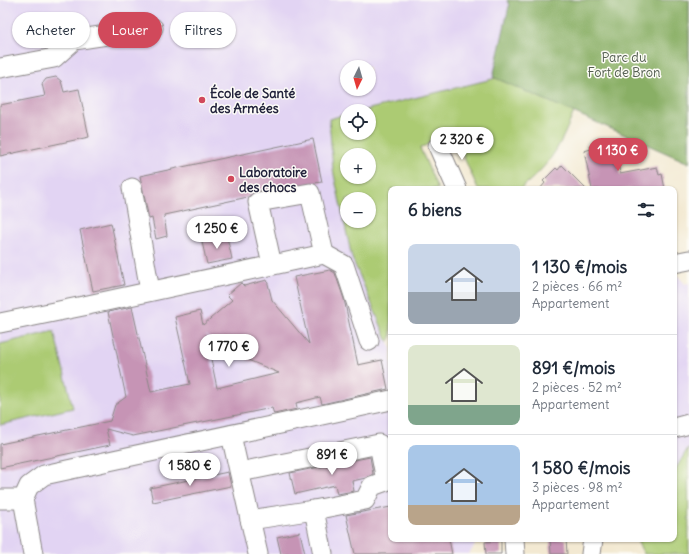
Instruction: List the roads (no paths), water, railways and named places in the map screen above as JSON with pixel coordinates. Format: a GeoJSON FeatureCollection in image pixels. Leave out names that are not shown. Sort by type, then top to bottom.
{"type":"FeatureCollection","features":[{"type":"Feature","properties":{"kind":"street"},"geometry":{"type":"LineString","coordinates":[[0,68],[54,58],[74,40],[98,36]]}},
{"type":"Feature","properties":{"kind":"street"},"geometry":{"type":"LineString","coordinates":[[438,146],[456,186]]}},
{"type":"Feature","properties":{"kind":"street"},"geometry":{"type":"LineString","coordinates":[[132,188],[150,291]]}},
{"type":"Feature","properties":{"kind":"street"},"geometry":{"type":"LineString","coordinates":[[272,265],[258,202],[310,193],[324,254]]}},
{"type":"Feature","properties":{"kind":"street"},"geometry":{"type":"LineString","coordinates":[[0,323],[324,254],[344,264],[369,341]]}},
{"type":"Feature","properties":{"kind":"street"},"geometry":{"type":"LineString","coordinates":[[677,262],[689,260]]}},
{"type":"Feature","properties":{"kind":"street"},"geometry":{"type":"LineString","coordinates":[[33,554],[23,499],[29,486],[44,475],[388,401]]}},
{"type":"Feature","properties":{"kind":"street"},"geometry":{"type":"LineString","coordinates":[[677,427],[689,424]]}},
{"type":"Feature","properties":{"kind":"street"},"geometry":{"type":"LineString","coordinates":[[231,435],[258,554]]}},
{"type":"Feature","properties":{"kind":"street"},"geometry":{"type":"LineString","coordinates":[[240,472],[379,444],[386,481],[372,486],[365,500],[250,520]]}},
{"type":"Feature","properties":{"kind":"street"},"geometry":{"type":"LineString","coordinates":[[0,499],[23,499]]}},
{"type":"Feature","properties":{"kind":"street"},"geometry":{"type":"LineString","coordinates":[[314,510],[323,554]]}},
{"type":"Feature","properties":{"kind":"street"},"geometry":{"type":"LineString","coordinates":[[514,542],[515,554]]}},
{"type":"Feature","properties":{"kind":"street"},"geometry":{"type":"LineString","coordinates":[[591,554],[593,542]]}},
{"type":"Feature","properties":{"kind":"place","name":"École de Santé des Armées"},"geometry":{"type":"Point","coordinates":[202,100]}},
{"type":"Feature","properties":{"kind":"place","name":"Laboratoire des chocs"},"geometry":{"type":"Point","coordinates":[231,179]}},
{"type":"Feature","properties":{"kind":"park label","name":"Parc du Fort de Bron"},"geometry":{"type":"Point","coordinates":[624,64]}}]}
